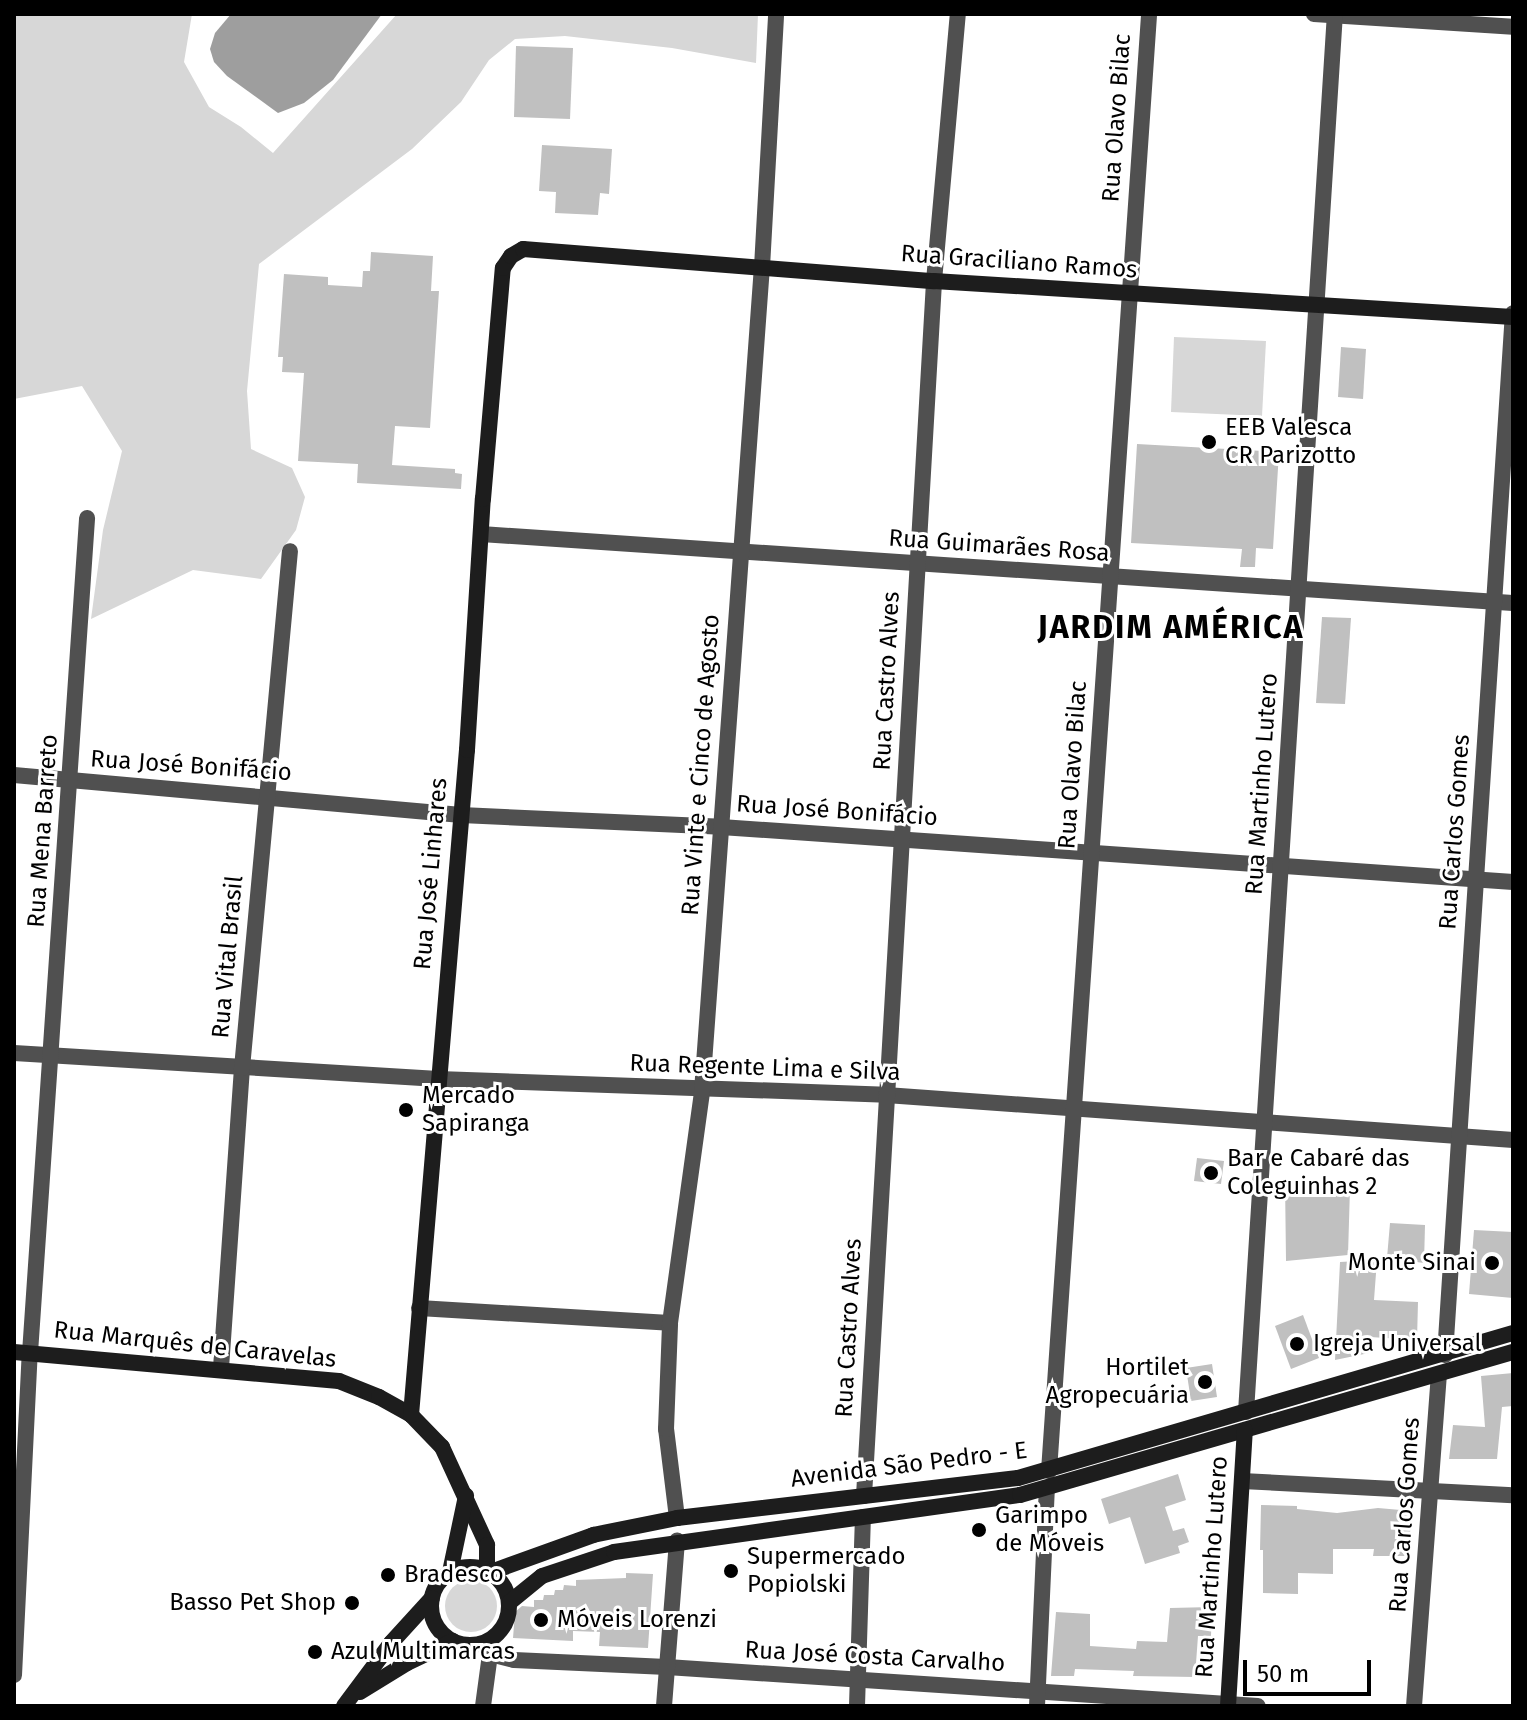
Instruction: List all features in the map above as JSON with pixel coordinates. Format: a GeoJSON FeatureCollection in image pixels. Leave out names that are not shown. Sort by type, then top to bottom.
{"type":"FeatureCollection","features":[{"type":"Feature","properties":{"kind":"street","name":"Rua Vinte e Cinco de Agosto"},"geometry":{"type":"LineString","coordinates":[[677,1518],[666,1429],[670,1323],[702,1091],[762,267],[776,14]]}},
{"type":"Feature","properties":{"kind":"street","name":"Rua Castro Alves"},"geometry":{"type":"LineString","coordinates":[[864,1496],[934,281],[958,14]]}},
{"type":"Feature","properties":{"kind":"street","name":"Rua Olavo Bilac"},"geometry":{"type":"LineString","coordinates":[[1049,1471],[1149,14]]}},
{"type":"Feature","properties":{"kind":"street"},"geometry":{"type":"LineString","coordinates":[[1314,14],[1513,27]]}},
{"type":"Feature","properties":{"kind":"street","name":"Rua Martinho Lutero"},"geometry":{"type":"LineString","coordinates":[[1246,1412],[1335,15]]}},
{"type":"Feature","properties":{"kind":"street","name":"Rua Graciliano Ramos"},"geometry":{"type":"LineString","coordinates":[[523,249],[934,281],[1513,315]]}},
{"type":"Feature","properties":{"kind":"street","name":"Rua José Linhares"},"geometry":{"type":"LineString","coordinates":[[411,1415],[503,268],[511,256],[523,249]]}},
{"type":"Feature","properties":{"kind":"street","name":"Rua Carlos Gomes"},"geometry":{"type":"LineString","coordinates":[[1445,1355],[1513,315]]}},
{"type":"Feature","properties":{"kind":"street","name":"Rua Mena Barreto"},"geometry":{"type":"LineString","coordinates":[[14,1675],[22,1353],[51,1057],[72,781],[87,518]]}},
{"type":"Feature","properties":{"kind":"street","name":"Rua Guimarães Rosa"},"geometry":{"type":"LineString","coordinates":[[481,534],[741,554],[1513,603]]}},
{"type":"Feature","properties":{"kind":"street","name":"Rua Vital Brasil"},"geometry":{"type":"LineString","coordinates":[[221,1368],[242,1068],[290,551]]}},
{"type":"Feature","properties":{"kind":"street","name":"Rua José Bonifácio"},"geometry":{"type":"LineString","coordinates":[[14,775],[267,795],[461,815],[721,827],[1513,882]]}},
{"type":"Feature","properties":{"kind":"street","name":"Rua Regente Lima e Silva"},"geometry":{"type":"LineString","coordinates":[[14,1053],[438,1079],[702,1091],[886,1095],[1075,1111],[1513,1140]]}},
{"type":"Feature","properties":{"kind":"street"},"geometry":{"type":"LineString","coordinates":[[419,1308],[670,1323]]}},
{"type":"Feature","properties":{"kind":"street","name":"Avenida São Pedro - E"},"geometry":{"type":"LineString","coordinates":[[489,1571],[593,1535],[677,1518],[975,1486],[1049,1471],[1513,1333]]}},
{"type":"Feature","properties":{"kind":"street","name":"Avenida São Pedro - E"},"geometry":{"type":"LineString","coordinates":[[510,1602],[542,1576],[614,1552],[1047,1489],[1513,1352]]}},
{"type":"Feature","properties":{"kind":"street","name":"Rua Marquês de Caravelas"},"geometry":{"type":"LineString","coordinates":[[22,1353],[221,1368],[339,1381],[411,1415]]}},
{"type":"Feature","properties":{"kind":"street","name":"Rua Carlos Gomes"},"geometry":{"type":"LineString","coordinates":[[1414,1706],[1439,1375]]}},
{"type":"Feature","properties":{"kind":"street"},"geometry":{"type":"LineString","coordinates":[[411,1415],[442,1447],[487,1545],[489,1571]]}},
{"type":"Feature","properties":{"kind":"street","name":"Rua Martinho Lutero"},"geometry":{"type":"LineString","coordinates":[[1228,1706],[1245,1431]]}},
{"type":"Feature","properties":{"kind":"street"},"geometry":{"type":"LineString","coordinates":[[1242,1481],[1513,1495]]}},
{"type":"Feature","properties":{"kind":"street"},"geometry":{"type":"LineString","coordinates":[[1038,1698],[1047,1489]]}},
{"type":"Feature","properties":{"kind":"street"},"geometry":{"type":"LineString","coordinates":[[450,1572],[466,1495]]}},
{"type":"Feature","properties":{"kind":"street"},"geometry":{"type":"LineString","coordinates":[[857,1706],[863,1517]]}},
{"type":"Feature","properties":{"kind":"street"},"geometry":{"type":"LineString","coordinates":[[664,1706],[677,1541]]}},
{"type":"Feature","properties":{"kind":"street"},"geometry":{"type":"LineString","coordinates":[[483,1706],[485,1649],[505,1625],[510,1602],[500,1580],[489,1571],[462,1567],[450,1572],[435,1588],[432,1598],[435,1624],[453,1641],[485,1649]]}},
{"type":"Feature","properties":{"kind":"street"},"geometry":{"type":"LineString","coordinates":[[348,1701],[391,1643],[432,1598]]}},
{"type":"Feature","properties":{"kind":"street"},"geometry":{"type":"LineString","coordinates":[[348,1701],[407,1663],[453,1641]]}},
{"type":"Feature","properties":{"kind":"street","name":"Rua José Costa Carvalho"},"geometry":{"type":"LineString","coordinates":[[485,1649],[514,1660],[859,1680],[1038,1698],[1258,1706]]}},
{"type":"Feature","properties":{"kind":"shaded area"},"geometry":{"type":"Polygon","coordinates":[[[14,14],[192,14],[184,62],[209,107],[241,127],[273,153],[397,14],[758,14],[756,63],[672,48],[565,36],[515,39],[489,60],[461,102],[412,149],[259,264],[247,391],[251,449],[292,468],[305,497],[296,530],[261,579],[193,570],[91,619],[103,530],[122,451],[82,386],[14,399],[14,14]]]}},
{"type":"Feature","properties":{"kind":"shaded area"},"geometry":{"type":"Polygon","coordinates":[[[231,14],[382,14],[333,80],[304,103],[278,113],[227,76],[214,62],[210,49],[215,33],[231,14]]]}},
{"type":"Feature","properties":{"kind":"shaded area"},"geometry":{"type":"Polygon","coordinates":[[[1174,337],[1266,341],[1262,416],[1171,412],[1174,337]]]}},
{"type":"Feature","properties":{"kind":"shaded area"},"geometry":{"type":"Polygon","coordinates":[[[471,1580],[489,1588],[497,1606],[489,1624],[471,1632],[453,1624],[445,1606],[453,1588],[471,1580]]]}},
{"type":"Feature","properties":{"kind":"building"},"geometry":{"type":"Polygon","coordinates":[[[516,46],[573,48],[570,119],[514,117],[516,46]]]}},
{"type":"Feature","properties":{"kind":"building"},"geometry":{"type":"Polygon","coordinates":[[[542,145],[612,149],[609,194],[600,193],[598,215],[555,213],[556,192],[539,191],[542,145]]]}},
{"type":"Feature","properties":{"kind":"building"},"geometry":{"type":"Polygon","coordinates":[[[371,252],[433,256],[431,291],[439,291],[430,428],[395,426],[392,465],[455,469],[455,473],[462,474],[461,489],[357,483],[358,464],[298,461],[304,373],[282,372],[283,357],[278,357],[284,274],[328,277],[328,285],[362,287],[363,271],[370,271],[371,252]]]}},
{"type":"Feature","properties":{"kind":"building"},"geometry":{"type":"Polygon","coordinates":[[[1341,347],[1366,349],[1363,399],[1338,397],[1341,347]]]}},
{"type":"Feature","properties":{"kind":"building"},"geometry":{"type":"Polygon","coordinates":[[[1137,444],[1279,452],[1273,549],[1256,548],[1255,567],[1240,567],[1242,549],[1131,543],[1137,444]]]}},
{"type":"Feature","properties":{"kind":"building"},"geometry":{"type":"Polygon","coordinates":[[[1322,617],[1351,618],[1345,704],[1316,703],[1322,617]]]}},
{"type":"Feature","properties":{"kind":"building"},"geometry":{"type":"Polygon","coordinates":[[[1197,1158],[1224,1161],[1221,1184],[1194,1181],[1197,1158]]]}},
{"type":"Feature","properties":{"kind":"building"},"geometry":{"type":"Polygon","coordinates":[[[1285,1181],[1314,1181],[1315,1190],[1350,1188],[1348,1255],[1286,1261],[1285,1181]]]}},
{"type":"Feature","properties":{"kind":"building"},"geometry":{"type":"Polygon","coordinates":[[[1390,1223],[1425,1225],[1424,1263],[1387,1258],[1390,1223]]]}},
{"type":"Feature","properties":{"kind":"building","name":"Monte Sinai"},"geometry":{"type":"Polygon","coordinates":[[[1474,1230],[1513,1232],[1513,1298],[1469,1294],[1474,1230]]]}},
{"type":"Feature","properties":{"kind":"building"},"geometry":{"type":"Polygon","coordinates":[[[1377,1260],[1374,1300],[1418,1302],[1417,1340],[1370,1337],[1369,1353],[1335,1360],[1340,1262],[1377,1260]]]}},
{"type":"Feature","properties":{"kind":"building"},"geometry":{"type":"Polygon","coordinates":[[[1303,1315],[1319,1358],[1291,1369],[1275,1326],[1303,1315]]]}},
{"type":"Feature","properties":{"kind":"building"},"geometry":{"type":"Polygon","coordinates":[[[1212,1364],[1217,1397],[1191,1401],[1186,1368],[1212,1364]]]}},
{"type":"Feature","properties":{"kind":"building"},"geometry":{"type":"Polygon","coordinates":[[[1513,1373],[1513,1406],[1502,1407],[1497,1459],[1449,1459],[1453,1425],[1485,1427],[1481,1376],[1513,1373]]]}},
{"type":"Feature","properties":{"kind":"building"},"geometry":{"type":"Polygon","coordinates":[[[1178,1474],[1186,1500],[1165,1507],[1173,1531],[1184,1528],[1189,1542],[1178,1546],[1180,1553],[1145,1564],[1130,1517],[1109,1524],[1101,1499],[1178,1474]]]}},
{"type":"Feature","properties":{"kind":"building"},"geometry":{"type":"Polygon","coordinates":[[[1261,1505],[1297,1506],[1297,1509],[1337,1513],[1378,1508],[1412,1511],[1408,1556],[1373,1556],[1374,1549],[1333,1549],[1333,1574],[1298,1573],[1298,1594],[1263,1593],[1261,1505]]]}},
{"type":"Feature","properties":{"kind":"building"},"geometry":{"type":"Polygon","coordinates":[[[626,1573],[653,1574],[648,1648],[599,1646],[600,1632],[573,1631],[573,1641],[513,1638],[515,1612],[522,1606],[534,1607],[534,1600],[543,1600],[544,1595],[554,1595],[555,1590],[563,1590],[564,1585],[576,1586],[576,1580],[626,1578],[626,1573]]]}},
{"type":"Feature","properties":{"kind":"building"},"geometry":{"type":"Polygon","coordinates":[[[1212,1607],[1211,1636],[1198,1636],[1195,1677],[1133,1676],[1134,1671],[1075,1669],[1074,1676],[1051,1676],[1056,1612],[1090,1614],[1090,1646],[1136,1649],[1137,1641],[1167,1642],[1170,1608],[1212,1607]]]}},
{"type":"Feature","properties":{"kind":"place","name":"EEB Valesca CR Parizotto"},"geometry":{"type":"Point","coordinates":[1209,442]}},
{"type":"Feature","properties":{"kind":"place","name":"Mercado Sapiranga"},"geometry":{"type":"Point","coordinates":[406,1110]}},
{"type":"Feature","properties":{"kind":"place","name":"Bar e Cabaré das Coleguinhas 2"},"geometry":{"type":"Point","coordinates":[1211,1173]}},
{"type":"Feature","properties":{"kind":"place","name":"Monte Sinai"},"geometry":{"type":"Point","coordinates":[1492,1263]}},
{"type":"Feature","properties":{"kind":"place","name":"Igreja Universal"},"geometry":{"type":"Point","coordinates":[1297,1344]}},
{"type":"Feature","properties":{"kind":"place","name":"Hortilet Agropecuária"},"geometry":{"type":"Point","coordinates":[1205,1382]}},
{"type":"Feature","properties":{"kind":"place","name":"Garimpo de Móveis"},"geometry":{"type":"Point","coordinates":[979,1530]}},
{"type":"Feature","properties":{"kind":"place","name":"Supermercado Popiolski"},"geometry":{"type":"Point","coordinates":[731,1571]}},
{"type":"Feature","properties":{"kind":"place","name":"Bradesco"},"geometry":{"type":"Point","coordinates":[388,1575]}},
{"type":"Feature","properties":{"kind":"place","name":"Basso Pet Shop"},"geometry":{"type":"Point","coordinates":[352,1603]}},
{"type":"Feature","properties":{"kind":"place","name":"Móveis Lorenzi"},"geometry":{"type":"Point","coordinates":[541,1620]}},
{"type":"Feature","properties":{"kind":"place","name":"Azul Multimarcas"},"geometry":{"type":"Point","coordinates":[315,1652]}},
{"type":"Feature","properties":{"kind":"district","name":"JARDIM AMÉRICA"},"geometry":{"type":"Point","coordinates":[1171,627]}}]}
